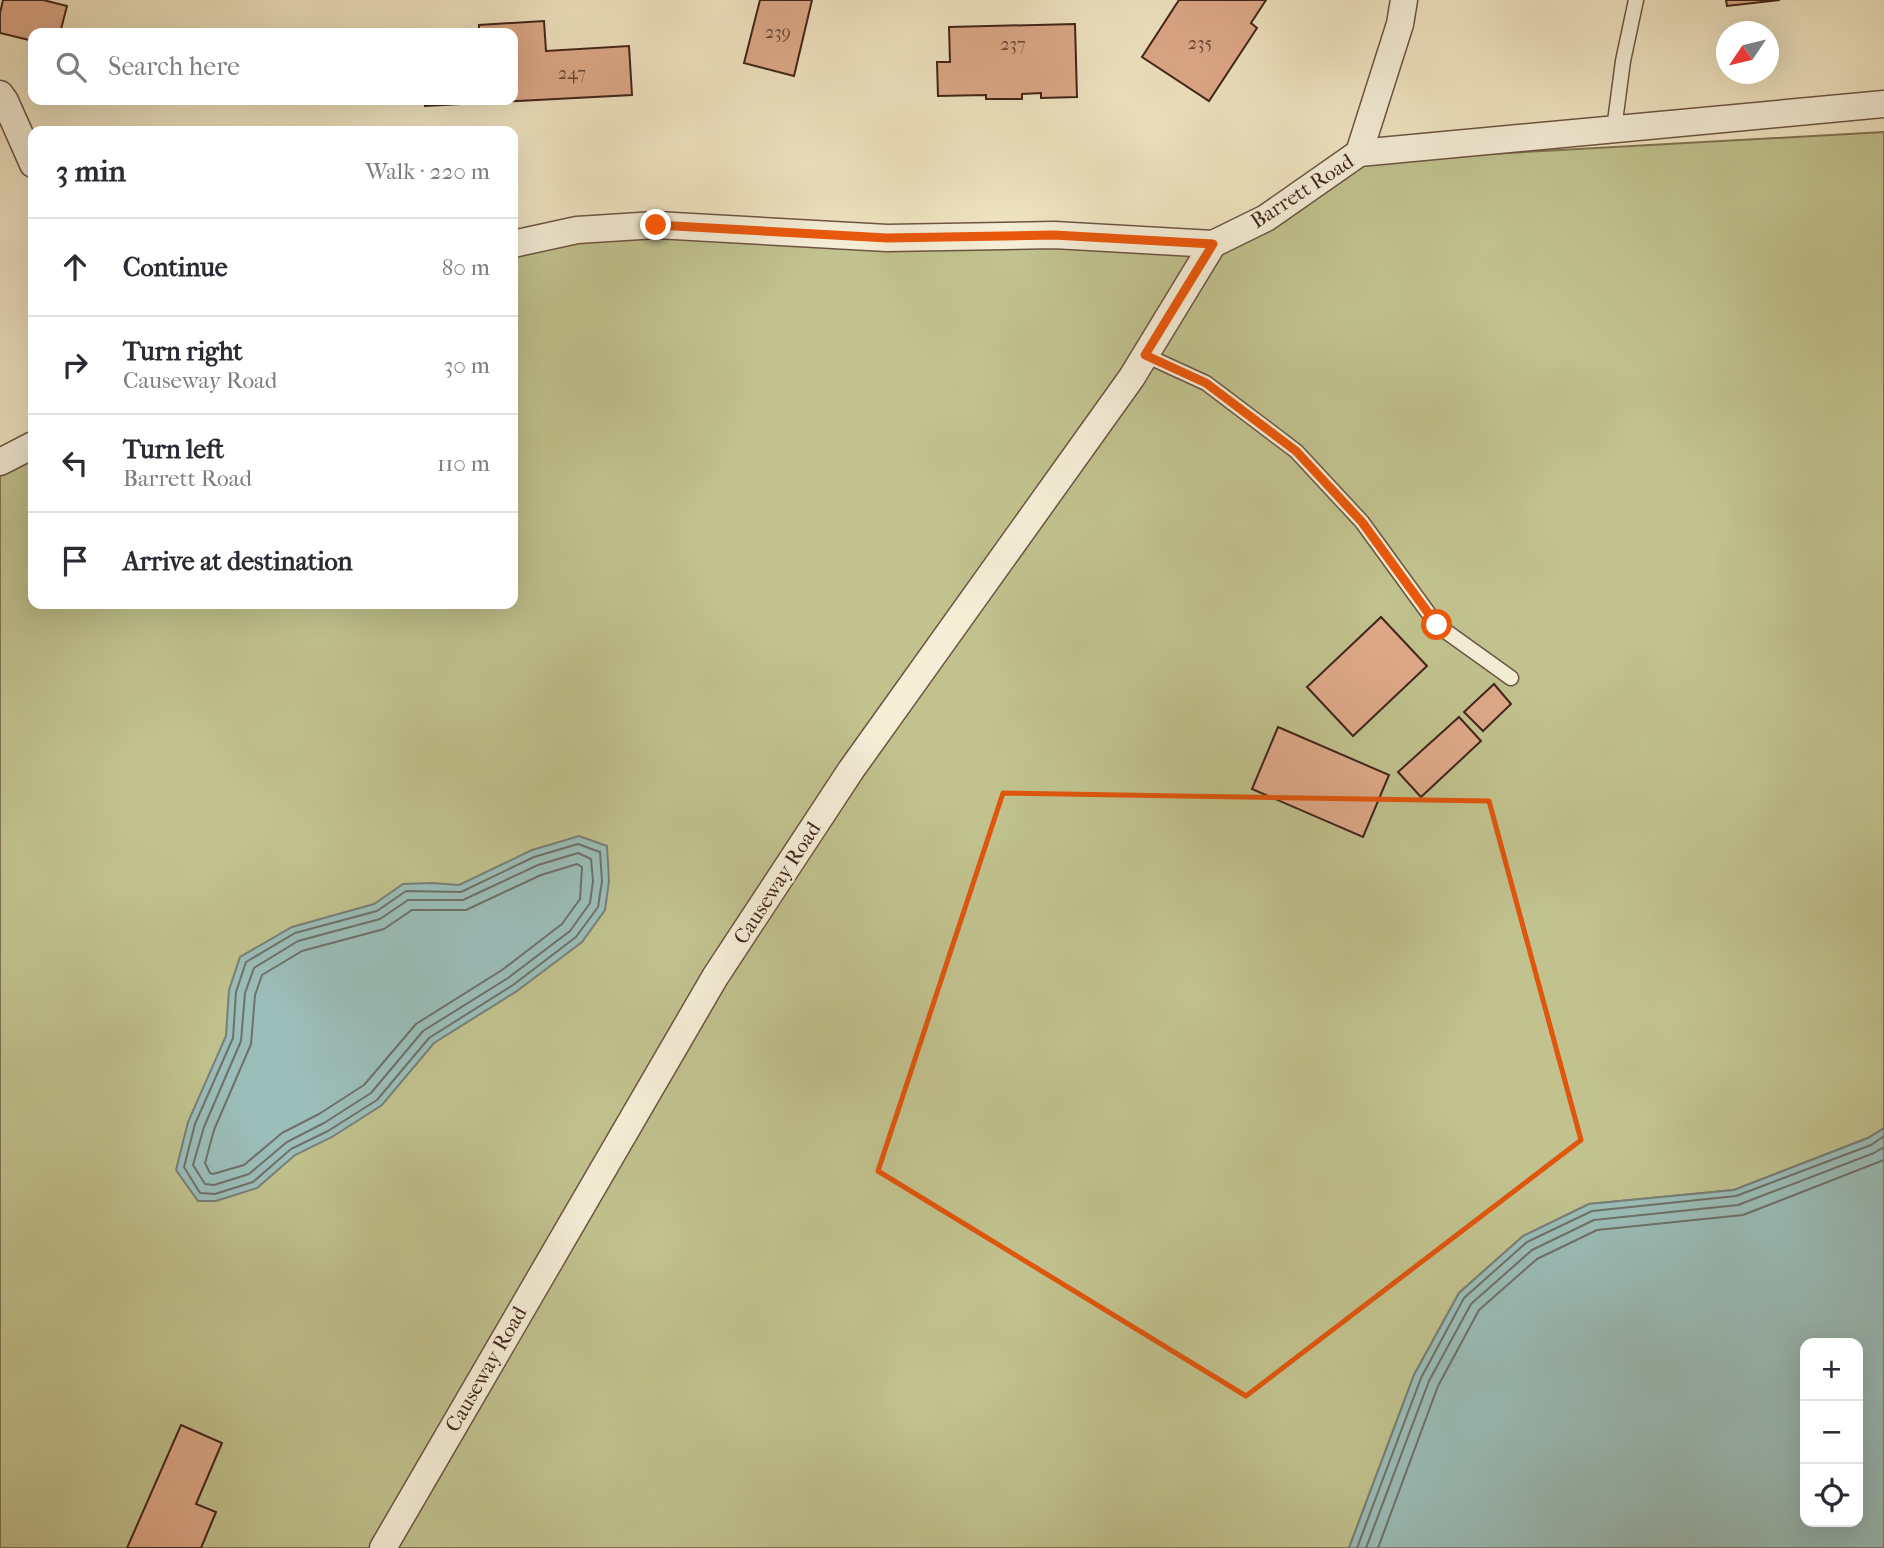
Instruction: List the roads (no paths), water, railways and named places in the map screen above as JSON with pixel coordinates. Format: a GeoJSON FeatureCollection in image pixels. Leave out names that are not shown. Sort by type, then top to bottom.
{"type":"FeatureCollection","features":[{"type":"Feature","properties":{"kind":"street"},"geometry":{"type":"LineString","coordinates":[[1359,153],[1400,24],[1404,0]]}},
{"type":"Feature","properties":{"kind":"street"},"geometry":{"type":"LineString","coordinates":[[0,94],[28,153]]}},
{"type":"Feature","properties":{"kind":"street","name":"Barrett Road"},"geometry":{"type":"LineString","coordinates":[[518,243],[577,230],[656,225],[887,238],[1054,235],[1213,244],[1266,218],[1359,153],[1884,104]]}},
{"type":"Feature","properties":{"kind":"street","name":"Causeway Road"},"geometry":{"type":"LineString","coordinates":[[383,1548],[715,977],[851,769],[1145,355],[1213,244]]}},
{"type":"Feature","properties":{"kind":"street"},"geometry":{"type":"LineString","coordinates":[[0,462],[28,448]]}},
{"type":"Feature","properties":{"kind":"lane"},"geometry":{"type":"LineString","coordinates":[[1614,129],[1623,61],[1636,0]]}},
{"type":"Feature","properties":{"kind":"lane"},"geometry":{"type":"LineString","coordinates":[[1145,355],[1206,383],[1296,451],[1362,522],[1437,625],[1510,678]]}},
{"type":"Feature","properties":{"kind":"water"},"geometry":{"type":"Polygon","coordinates":[[[579,836],[607,846],[609,881],[605,910],[582,942],[517,991],[434,1043],[382,1105],[332,1137],[295,1155],[257,1188],[216,1201],[198,1201],[176,1170],[188,1122],[226,1036],[229,990],[240,957],[292,927],[374,904],[403,884],[459,885],[532,850],[579,836]]]}},
{"type":"Feature","properties":{"kind":"water"},"geometry":{"type":"Polygon","coordinates":[[[1884,1128],[1884,1548],[1349,1548],[1414,1375],[1459,1293],[1523,1236],[1589,1204],[1734,1190],[1868,1138],[1884,1128]]]}}]}
